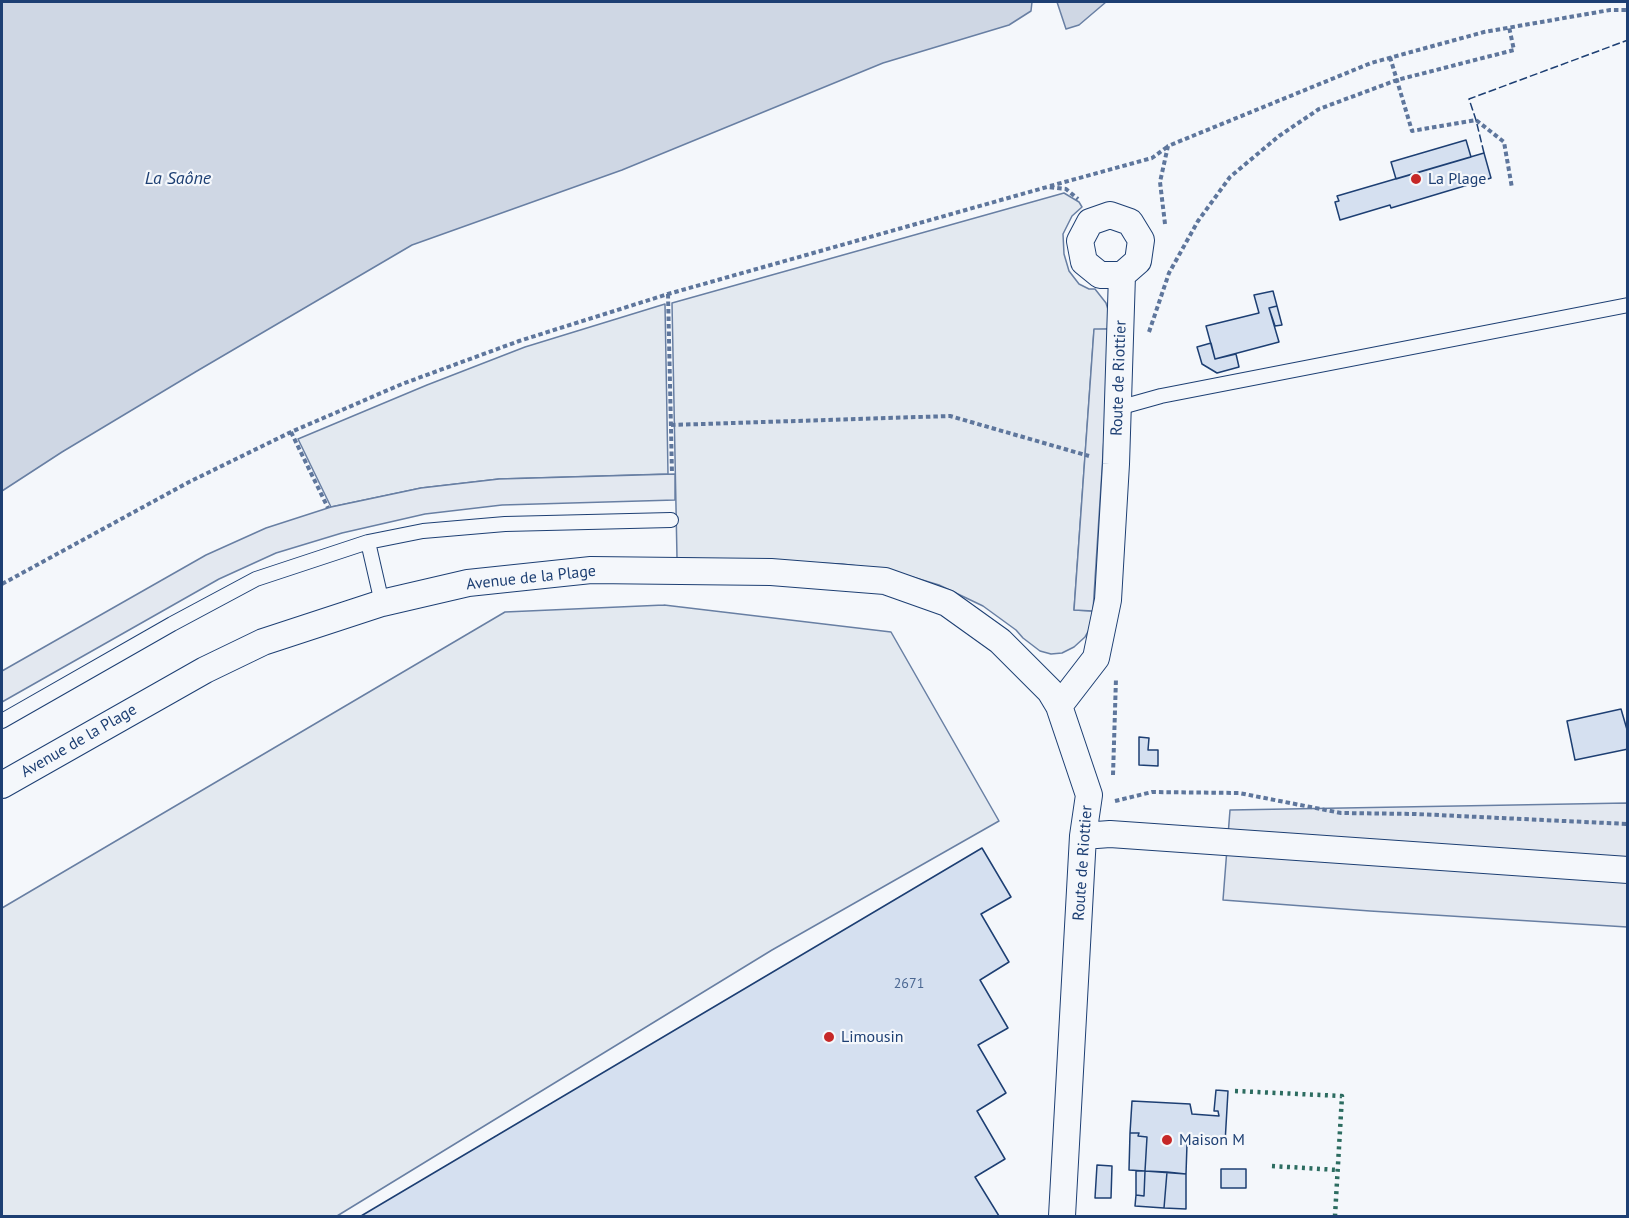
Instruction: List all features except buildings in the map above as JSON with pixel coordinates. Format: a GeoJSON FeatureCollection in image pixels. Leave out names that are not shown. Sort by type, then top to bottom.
{"type":"FeatureCollection","features":[{"type":"Feature","properties":{"kind":"street"},"geometry":{"type":"LineString","coordinates":[[1110,215],[1130,222],[1141,240],[1138,261],[1122,275],[1100,275],[1084,262],[1080,241],[1090,222],[1110,215]]}},
{"type":"Feature","properties":{"kind":"street","name":"Route de Riottier"},"geometry":{"type":"LineString","coordinates":[[1062,1216],[1083,836],[1089,795],[1059,706],[1096,658],[1108,600],[1116,464],[1122,275]]}},
{"type":"Feature","properties":{"kind":"street","name":"Avenue de la Plage"},"geometry":{"type":"LineString","coordinates":[[2,785],[204,670],[263,642],[382,603],[468,583],[591,570],[771,572],[885,581],[947,603],[991,634],[1050,691],[1059,706]]}},
{"type":"Feature","properties":{"kind":"street"},"geometry":{"type":"LineString","coordinates":[[1083,836],[1110,834],[1628,870]]}},
{"type":"Feature","properties":{"kind":"lane"},"geometry":{"type":"LineString","coordinates":[[1118,408],[1161,396],[1628,305]]}},
{"type":"Feature","properties":{"kind":"lane"},"geometry":{"type":"LineString","coordinates":[[2,721],[256,579],[368,542],[423,531],[505,524],[671,520]]}},
{"type":"Feature","properties":{"kind":"lane"},"geometry":{"type":"LineString","coordinates":[[368,542],[382,603]]}},
{"type":"Feature","properties":{"kind":"path"},"geometry":{"type":"LineString","coordinates":[[2,584],[189,482],[291,432],[402,384],[519,341],[668,294],[1152,158],[1168,146],[1390,57],[1509,27],[1610,10],[1628,10]]}},
{"type":"Feature","properties":{"kind":"path"},"geometry":{"type":"LineString","coordinates":[[1149,332],[1169,273],[1198,221],[1230,177],[1279,136],[1319,109],[1397,80],[1514,50],[1509,27]]}},
{"type":"Feature","properties":{"kind":"path"},"geometry":{"type":"LineString","coordinates":[[1390,57],[1412,131],[1476,120],[1504,142],[1512,188]]}},
{"type":"Feature","properties":{"kind":"path"},"geometry":{"type":"LineString","coordinates":[[1165,228],[1160,182],[1168,146]]}},
{"type":"Feature","properties":{"kind":"path"},"geometry":{"type":"LineString","coordinates":[[1047,187],[1066,189],[1083,202],[1098,219]]}},
{"type":"Feature","properties":{"kind":"path"},"geometry":{"type":"LineString","coordinates":[[668,294],[672,474]]}},
{"type":"Feature","properties":{"kind":"path"},"geometry":{"type":"LineString","coordinates":[[671,425],[950,416],[1116,464]]}},
{"type":"Feature","properties":{"kind":"path"},"geometry":{"type":"LineString","coordinates":[[291,432],[328,508]]}},
{"type":"Feature","properties":{"kind":"path"},"geometry":{"type":"LineString","coordinates":[[1112,802],[1152,792],[1239,793],[1341,813],[1416,814],[1628,824]]}},
{"type":"Feature","properties":{"kind":"shaded area"},"geometry":{"type":"Polygon","coordinates":[[[1064,193],[1079,202],[1082,207],[1072,216],[1063,234],[1064,254],[1069,271],[1079,284],[1095,289],[1106,303],[1111,319],[1111,329],[1094,330],[1074,610],[1093,611],[1092,625],[1085,637],[1074,647],[1062,653],[1051,654],[1040,651],[983,606],[939,585],[889,570],[842,564],[677,558],[672,303],[1064,193]]]}},
{"type":"Feature","properties":{"kind":"shaded area"},"geometry":{"type":"Polygon","coordinates":[[[665,304],[668,474],[499,479],[421,488],[331,507],[298,439],[525,347],[665,304]]]}},
{"type":"Feature","properties":{"kind":"shaded area"},"geometry":{"type":"Polygon","coordinates":[[[1094,329],[1111,329],[1093,611],[1074,610],[1094,329]]]}},
{"type":"Feature","properties":{"kind":"shaded area"},"geometry":{"type":"Polygon","coordinates":[[[675,474],[675,500],[502,505],[425,514],[342,533],[276,553],[219,579],[2,702],[2,671],[206,555],[266,528],[331,507],[421,488],[499,479],[675,474]]]}},
{"type":"Feature","properties":{"kind":"shaded area"},"geometry":{"type":"Polygon","coordinates":[[[664,605],[891,632],[999,821],[772,950],[337,1216],[2,1216],[2,908],[505,612],[664,605]]]}},
{"type":"Feature","properties":{"kind":"shaded area"},"geometry":{"type":"Polygon","coordinates":[[[1627,803],[1627,927],[1223,900],[1230,810],[1627,803]]]}},
{"type":"Feature","properties":{"kind":"water","name":"La Saône"},"geometry":{"type":"Polygon","coordinates":[[[2,2],[1032,2],[1031,11],[1009,25],[883,63],[622,170],[412,245],[62,452],[2,491],[2,2]]]}},
{"type":"Feature","properties":{"kind":"water"},"geometry":{"type":"Polygon","coordinates":[[[1057,2],[1106,2],[1079,25],[1066,29],[1057,2]]]}},
{"type":"Feature","properties":{"kind":"hedge"},"geometry":{"type":"LineString","coordinates":[[1235,1091],[1342,1096],[1335,1216]]}},
{"type":"Feature","properties":{"kind":"hedge"},"geometry":{"type":"LineString","coordinates":[[1272,1166],[1338,1170]]}},
{"type":"Feature","properties":{"kind":"fence"},"geometry":{"type":"LineString","coordinates":[[1484,153],[1469,99],[1628,40]]}},
{"type":"Feature","properties":{"kind":"place","name":"La Plage"},"geometry":{"type":"Point","coordinates":[1416,179]}},
{"type":"Feature","properties":{"kind":"place","name":"Limousin"},"geometry":{"type":"Point","coordinates":[829,1037]}},
{"type":"Feature","properties":{"kind":"place","name":"Maison M"},"geometry":{"type":"Point","coordinates":[1167,1140]}}]}
